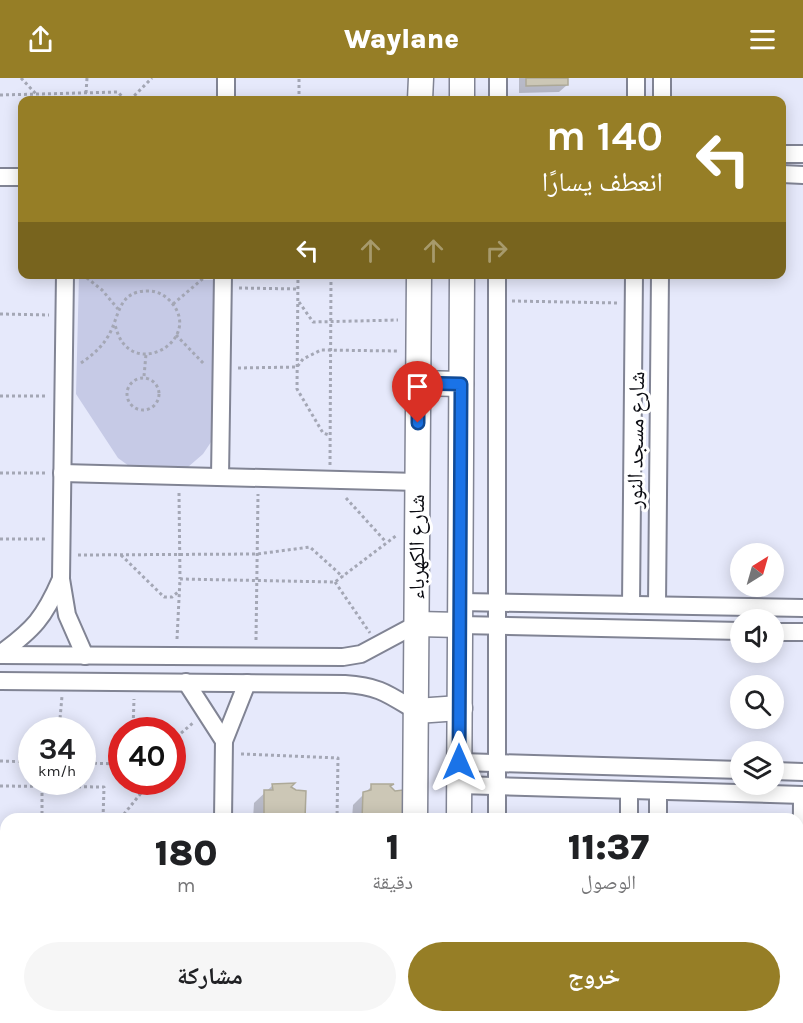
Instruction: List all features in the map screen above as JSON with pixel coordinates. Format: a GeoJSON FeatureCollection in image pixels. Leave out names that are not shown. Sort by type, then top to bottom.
{"type":"FeatureCollection","features":[{"type":"Feature","properties":{"kind":"street"},"geometry":{"type":"LineString","coordinates":[[226,78],[226,96]]}},
{"type":"Feature","properties":{"kind":"street"},"geometry":{"type":"LineString","coordinates":[[420,96],[421,78]]}},
{"type":"Feature","properties":{"kind":"street"},"geometry":{"type":"LineString","coordinates":[[462,78],[462,96]]}},
{"type":"Feature","properties":{"kind":"street"},"geometry":{"type":"LineString","coordinates":[[498,78],[498,96]]}},
{"type":"Feature","properties":{"kind":"street"},"geometry":{"type":"LineString","coordinates":[[636,78],[636,96]]}},
{"type":"Feature","properties":{"kind":"street"},"geometry":{"type":"LineString","coordinates":[[662,78],[662,96]]}},
{"type":"Feature","properties":{"kind":"street"},"geometry":{"type":"LineString","coordinates":[[786,154],[803,154]]}},
{"type":"Feature","properties":{"kind":"street"},"geometry":{"type":"LineString","coordinates":[[786,174],[803,175]]}},
{"type":"Feature","properties":{"kind":"street"},"geometry":{"type":"LineString","coordinates":[[0,177],[18,177]]}},
{"type":"Feature","properties":{"kind":"street"},"geometry":{"type":"LineString","coordinates":[[64,279],[61,579],[67,615],[85,656]]}},
{"type":"Feature","properties":{"kind":"street","name":"شارع الكهرباء"},"geometry":{"type":"LineString","coordinates":[[415,813],[419,279]]}},
{"type":"Feature","properties":{"kind":"street","name":"شارع الكهرباء"},"geometry":{"type":"LineString","coordinates":[[459,813],[462,279]]}},
{"type":"Feature","properties":{"kind":"street"},"geometry":{"type":"LineString","coordinates":[[497,279],[497,813]]}},
{"type":"Feature","properties":{"kind":"street","name":"شارع مسجد النور"},"geometry":{"type":"LineString","coordinates":[[631,605],[634,279]]}},
{"type":"Feature","properties":{"kind":"street","name":"شارع مسجد النور"},"geometry":{"type":"LineString","coordinates":[[657,605],[660,279]]}},
{"type":"Feature","properties":{"kind":"street"},"geometry":{"type":"LineString","coordinates":[[220,477],[223,281]]}},
{"type":"Feature","properties":{"kind":"street"},"geometry":{"type":"LineString","coordinates":[[418,383],[461,384]]}},
{"type":"Feature","properties":{"kind":"street"},"geometry":{"type":"LineString","coordinates":[[63,473],[418,482]]}},
{"type":"Feature","properties":{"kind":"street"},"geometry":{"type":"LineString","coordinates":[[0,655],[26,635],[48,609],[61,579]]}},
{"type":"Feature","properties":{"kind":"street"},"geometry":{"type":"LineString","coordinates":[[0,655],[342,657],[361,654],[417,624],[497,603],[803,608]]}},
{"type":"Feature","properties":{"kind":"street"},"geometry":{"type":"LineString","coordinates":[[460,614],[497,626],[730,631]]}},
{"type":"Feature","properties":{"kind":"street"},"geometry":{"type":"LineString","coordinates":[[784,632],[803,632]]}},
{"type":"Feature","properties":{"kind":"street"},"geometry":{"type":"LineString","coordinates":[[0,681],[363,685],[382,690],[416,711],[460,708]]}},
{"type":"Feature","properties":{"kind":"street"},"geometry":{"type":"LineString","coordinates":[[186,682],[206,712],[224,747]]}},
{"type":"Feature","properties":{"kind":"street"},"geometry":{"type":"LineString","coordinates":[[223,813],[224,747],[247,683]]}},
{"type":"Feature","properties":{"kind":"street"},"geometry":{"type":"LineString","coordinates":[[460,774],[497,763],[730,770]]}},
{"type":"Feature","properties":{"kind":"street"},"geometry":{"type":"LineString","coordinates":[[715,770],[715,793]]}},
{"type":"Feature","properties":{"kind":"street"},"geometry":{"type":"LineString","coordinates":[[784,771],[803,772]]}},
{"type":"Feature","properties":{"kind":"street"},"geometry":{"type":"LineString","coordinates":[[460,774],[497,786],[802,795],[802,813]]}},
{"type":"Feature","properties":{"kind":"street"},"geometry":{"type":"LineString","coordinates":[[629,790],[629,813]]}},
{"type":"Feature","properties":{"kind":"street"},"geometry":{"type":"LineString","coordinates":[[658,791],[658,813]]}},
{"type":"Feature","properties":{"kind":"path"},"geometry":{"type":"LineString","coordinates":[[21,78],[36,94]]}},
{"type":"Feature","properties":{"kind":"path"},"geometry":{"type":"LineString","coordinates":[[86,93],[87,78]]}},
{"type":"Feature","properties":{"kind":"path"},"geometry":{"type":"LineString","coordinates":[[134,96],[152,78]]}},
{"type":"Feature","properties":{"kind":"path"},"geometry":{"type":"LineString","coordinates":[[299,78],[299,96]]}},
{"type":"Feature","properties":{"kind":"path"},"geometry":{"type":"LineString","coordinates":[[0,95],[118,92],[122,96]]}},
{"type":"Feature","properties":{"kind":"path"},"geometry":{"type":"LineString","coordinates":[[88,279],[102,290],[118,309]]}},
{"type":"Feature","properties":{"kind":"path"},"geometry":{"type":"LineString","coordinates":[[173,304],[201,279]]}},
{"type":"Feature","properties":{"kind":"path"},"geometry":{"type":"LineString","coordinates":[[298,279],[297,389],[323,433],[330,435]]}},
{"type":"Feature","properties":{"kind":"path"},"geometry":{"type":"LineString","coordinates":[[331,279],[330,480],[387,543]]}},
{"type":"Feature","properties":{"kind":"path"},"geometry":{"type":"LineString","coordinates":[[223,281],[298,289]]}},
{"type":"Feature","properties":{"kind":"path"},"geometry":{"type":"LineString","coordinates":[[63,375],[97,351],[115,324],[118,309],[129,297],[144,291],[160,294],[173,304],[178,316],[176,335],[164,350],[155,354],[136,353],[128,348],[121,341],[115,324]]}},
{"type":"Feature","properties":{"kind":"path"},"geometry":{"type":"LineString","coordinates":[[298,300],[313,322],[324,324],[331,321],[419,320]]}},
{"type":"Feature","properties":{"kind":"path"},"geometry":{"type":"LineString","coordinates":[[497,300],[634,304]]}},
{"type":"Feature","properties":{"kind":"path"},"geometry":{"type":"LineString","coordinates":[[0,314],[64,315]]}},
{"type":"Feature","properties":{"kind":"path"},"geometry":{"type":"LineString","coordinates":[[176,335],[221,375],[297,367],[311,353],[331,350],[419,351]]}},
{"type":"Feature","properties":{"kind":"path"},"geometry":{"type":"LineString","coordinates":[[144,377],[146,354]]}},
{"type":"Feature","properties":{"kind":"path"},"geometry":{"type":"LineString","coordinates":[[144,377],[157,385],[160,393],[154,407],[146,411],[131,406],[126,391],[136,379],[144,377]]}},
{"type":"Feature","properties":{"kind":"path"},"geometry":{"type":"LineString","coordinates":[[0,396],[63,396]]}},
{"type":"Feature","properties":{"kind":"path"},"geometry":{"type":"LineString","coordinates":[[0,473],[63,473]]}},
{"type":"Feature","properties":{"kind":"path"},"geometry":{"type":"LineString","coordinates":[[177,656],[180,579],[179,476]]}},
{"type":"Feature","properties":{"kind":"path"},"geometry":{"type":"LineString","coordinates":[[256,657],[259,478]]}},
{"type":"Feature","properties":{"kind":"path"},"geometry":{"type":"LineString","coordinates":[[180,579],[335,582],[418,519]]}},
{"type":"Feature","properties":{"kind":"path"},"geometry":{"type":"LineString","coordinates":[[0,539],[122,555],[257,554],[310,547],[343,577]]}},
{"type":"Feature","properties":{"kind":"path"},"geometry":{"type":"LineString","coordinates":[[122,555],[164,597],[172,597],[179,591]]}},
{"type":"Feature","properties":{"kind":"path"},"geometry":{"type":"LineString","coordinates":[[335,582],[378,645]]}},
{"type":"Feature","properties":{"kind":"path"},"geometry":{"type":"LineString","coordinates":[[60,717],[63,681]]}},
{"type":"Feature","properties":{"kind":"path"},"geometry":{"type":"LineString","coordinates":[[134,682],[134,717]]}},
{"type":"Feature","properties":{"kind":"path"},"geometry":{"type":"LineString","coordinates":[[186,729],[206,712]]}},
{"type":"Feature","properties":{"kind":"path"},"geometry":{"type":"LineString","coordinates":[[224,747],[338,758],[337,813]]}},
{"type":"Feature","properties":{"kind":"path"},"geometry":{"type":"LineString","coordinates":[[0,761],[18,762]]}},
{"type":"Feature","properties":{"kind":"path"},"geometry":{"type":"LineString","coordinates":[[0,786],[18,786]]}},
{"type":"Feature","properties":{"kind":"path"},"geometry":{"type":"LineString","coordinates":[[96,787],[104,787],[103,813]]}},
{"type":"Feature","properties":{"kind":"path"},"geometry":{"type":"LineString","coordinates":[[42,795],[42,813]]}},
{"type":"Feature","properties":{"kind":"path"},"geometry":{"type":"LineString","coordinates":[[125,813],[139,795]]}},
{"type":"Feature","properties":{"kind":"shaded area"},"geometry":{"type":"Polygon","coordinates":[[[79,279],[218,279],[215,436],[203,454],[188,467],[129,466],[118,458],[76,394],[79,279]]]}},
{"type":"Feature","properties":{"kind":"building"},"geometry":{"type":"Polygon","coordinates":[[[526,78],[568,78],[568,85],[526,86],[526,78]]]}},
{"type":"Feature","properties":{"kind":"building"},"geometry":{"type":"Polygon","coordinates":[[[295,783],[291,787],[306,791],[305,813],[264,813],[264,790],[273,790],[272,784],[295,783]]]}},
{"type":"Feature","properties":{"kind":"building"},"geometry":{"type":"Polygon","coordinates":[[[371,784],[394,784],[390,786],[395,791],[403,790],[403,813],[362,813],[363,792],[371,790],[371,784]]]}},
{"type":"Feature","properties":{"kind":"route"},"geometry":{"type":"LineString","coordinates":[[418,423],[418,383],[461,384],[459,762]]}}]}
